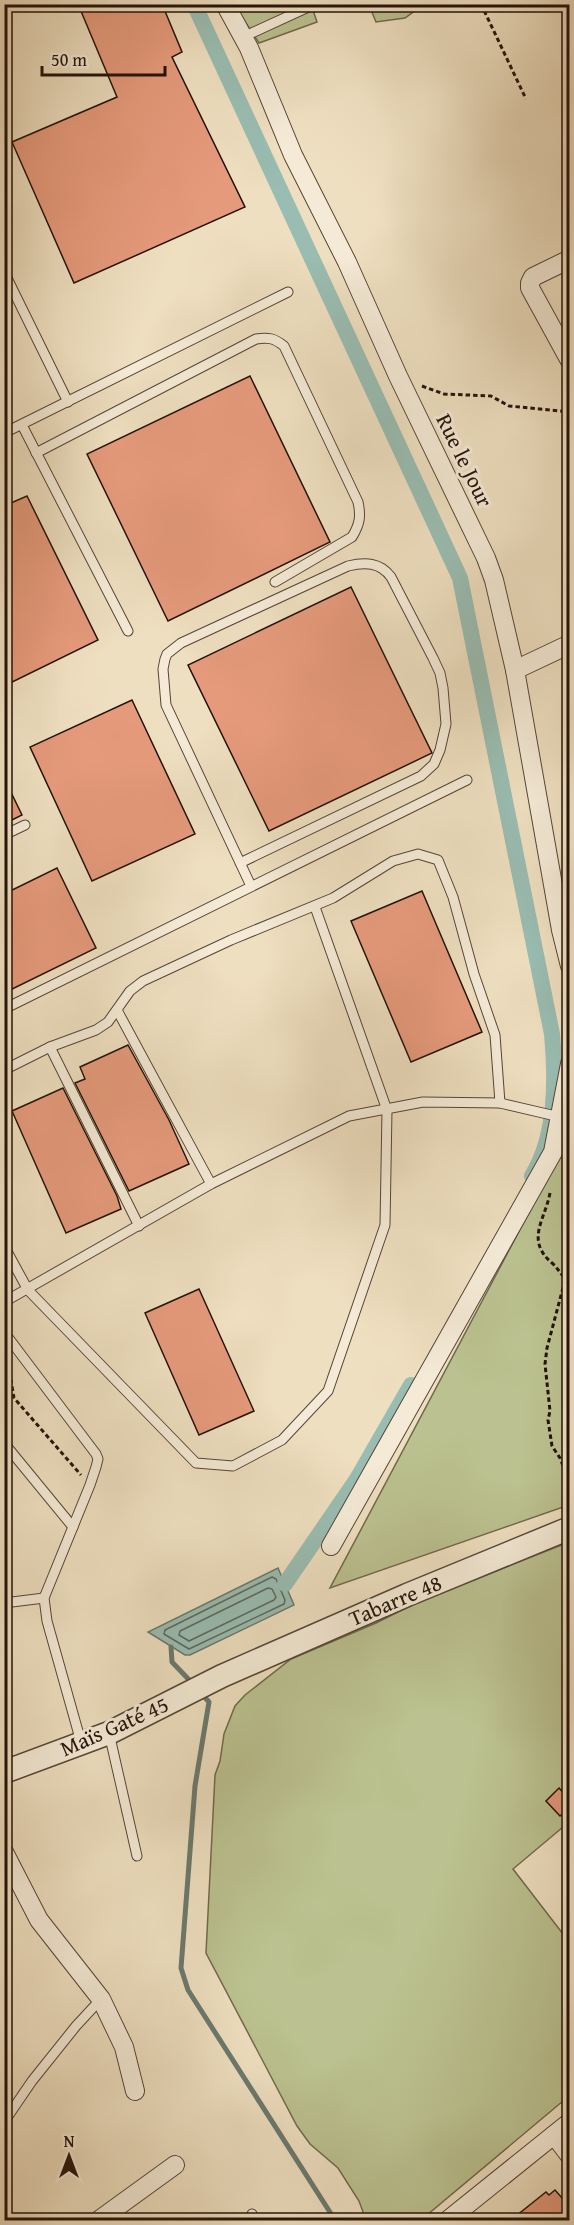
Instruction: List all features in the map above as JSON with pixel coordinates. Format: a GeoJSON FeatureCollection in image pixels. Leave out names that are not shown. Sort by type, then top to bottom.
{"type":"FeatureCollection","features":[{"type":"Feature","properties":{"kind":"street","name":"Rue le Jour"},"geometry":{"type":"LineString","coordinates":[[225,4],[243,37],[293,155],[486,558],[494,580],[515,670],[550,875],[570,966]]}},
{"type":"Feature","properties":{"kind":"street"},"geometry":{"type":"LineString","coordinates":[[570,260],[533,278],[530,283],[530,288],[570,362]]}},
{"type":"Feature","properties":{"kind":"street"},"geometry":{"type":"LineString","coordinates":[[515,670],[570,644]]}},
{"type":"Feature","properties":{"kind":"street"},"geometry":{"type":"LineString","coordinates":[[332,1546],[553,1152],[570,1064]]}},
{"type":"Feature","properties":{"kind":"street","name":"Tabarre 48"},"geometry":{"type":"LineString","coordinates":[[222,1676],[407,1595],[570,1528]]}},
{"type":"Feature","properties":{"kind":"street","name":"Maïs Gaté 45"},"geometry":{"type":"LineString","coordinates":[[4,1772],[109,1733],[222,1676]]}},
{"type":"Feature","properties":{"kind":"street"},"geometry":{"type":"LineString","coordinates":[[4,1852],[39,1920],[101,1999],[124,2047],[135,2091]]}},
{"type":"Feature","properties":{"kind":"street"},"geometry":{"type":"LineString","coordinates":[[448,2220],[570,2122]]}},
{"type":"Feature","properties":{"kind":"street"},"geometry":{"type":"LineString","coordinates":[[554,2135],[570,2156]]}},
{"type":"Feature","properties":{"kind":"street"},"geometry":{"type":"LineString","coordinates":[[99,2220],[175,2165]]}},
{"type":"Feature","properties":{"kind":"lane"},"geometry":{"type":"LineString","coordinates":[[243,37],[315,4]]}},
{"type":"Feature","properties":{"kind":"lane"},"geometry":{"type":"LineString","coordinates":[[4,272],[68,402]]}},
{"type":"Feature","properties":{"kind":"lane"},"geometry":{"type":"LineString","coordinates":[[4,433],[288,292]]}},
{"type":"Feature","properties":{"kind":"lane"},"geometry":{"type":"LineString","coordinates":[[36,453],[255,339],[266,337],[275,339],[284,346],[358,502],[361,515],[352,537],[275,582]]}},
{"type":"Feature","properties":{"kind":"lane"},"geometry":{"type":"LineString","coordinates":[[22,425],[128,631]]}},
{"type":"Feature","properties":{"kind":"lane"},"geometry":{"type":"LineString","coordinates":[[240,863],[421,776],[434,764],[446,724],[440,673],[391,577],[380,566],[360,564],[348,566],[181,644],[167,654],[163,669],[166,705],[240,863],[251,886]]}},
{"type":"Feature","properties":{"kind":"lane"},"geometry":{"type":"LineString","coordinates":[[4,1009],[467,780]]}},
{"type":"Feature","properties":{"kind":"lane"},"geometry":{"type":"LineString","coordinates":[[4,835],[25,825]]}},
{"type":"Feature","properties":{"kind":"lane"},"geometry":{"type":"LineString","coordinates":[[4,1070],[50,1047],[96,1030],[108,1022],[130,991],[143,981],[231,940],[315,907],[393,861],[418,854],[438,860],[453,897],[474,974],[495,1035],[500,1103]]}},
{"type":"Feature","properties":{"kind":"lane"},"geometry":{"type":"LineString","coordinates":[[4,1246],[28,1290],[196,1462],[233,1466],[282,1440],[328,1391],[385,1225],[387,1110],[315,907]]}},
{"type":"Feature","properties":{"kind":"lane"},"geometry":{"type":"LineString","coordinates":[[117,1010],[211,1184]]}},
{"type":"Feature","properties":{"kind":"lane"},"geometry":{"type":"LineString","coordinates":[[50,1047],[139,1226]]}},
{"type":"Feature","properties":{"kind":"lane"},"geometry":{"type":"LineString","coordinates":[[4,1302],[211,1184],[349,1116],[423,1102],[500,1103],[560,1117]]}},
{"type":"Feature","properties":{"kind":"lane"},"geometry":{"type":"LineString","coordinates":[[4,1332],[98,1459],[90,1485],[44,1598],[47,1621],[81,1742]]}},
{"type":"Feature","properties":{"kind":"lane"},"geometry":{"type":"LineString","coordinates":[[4,1443],[73,1527]]}},
{"type":"Feature","properties":{"kind":"lane"},"geometry":{"type":"LineString","coordinates":[[4,1603],[44,1598]]}},
{"type":"Feature","properties":{"kind":"lane"},"geometry":{"type":"LineString","coordinates":[[109,1733],[137,1856]]}},
{"type":"Feature","properties":{"kind":"lane"},"geometry":{"type":"LineString","coordinates":[[4,2122],[32,2081],[75,2026],[101,1999]]}},
{"type":"Feature","properties":{"kind":"path"},"geometry":{"type":"LineString","coordinates":[[481,4],[526,99]]}},
{"type":"Feature","properties":{"kind":"path"},"geometry":{"type":"LineString","coordinates":[[398,376],[444,394],[491,396],[509,406],[570,412]]}},
{"type":"Feature","properties":{"kind":"path"},"geometry":{"type":"LineString","coordinates":[[552,1186],[536,1236],[538,1245],[547,1259],[564,1276],[545,1364],[552,1446],[560,1458],[570,1483]]}},
{"type":"Feature","properties":{"kind":"path"},"geometry":{"type":"LineString","coordinates":[[6,1352],[14,1398],[90,1485]]}},
{"type":"Feature","properties":{"kind":"green space"},"geometry":{"type":"Polygon","coordinates":[[[234,5],[327,5],[313,10],[317,22],[259,43],[234,5]]]}},
{"type":"Feature","properties":{"kind":"green space"},"geometry":{"type":"Polygon","coordinates":[[[369,5],[420,5],[420,7],[405,18],[376,22],[369,5]]]}},
{"type":"Feature","properties":{"kind":"green space"},"geometry":{"type":"Polygon","coordinates":[[[569,1124],[569,1505],[330,1588],[568,1139],[569,1124]]]}},
{"type":"Feature","properties":{"kind":"green space"},"geometry":{"type":"Polygon","coordinates":[[[569,1542],[569,1822],[513,1869],[563,1934],[569,1929],[569,2096],[421,2220],[366,2220],[359,2201],[338,2168],[310,2144],[297,2126],[206,1953],[215,1775],[220,1761],[224,1734],[235,1706],[245,1695],[291,1659],[376,1623],[420,1601],[569,1542]]]}},
{"type":"Feature","properties":{"kind":"water"},"geometry":{"type":"Polygon","coordinates":[[[278,1568],[294,1605],[190,1655],[185,1655],[148,1632],[278,1568]]]}},
{"type":"Feature","properties":{"kind":"building"},"geometry":{"type":"Polygon","coordinates":[[[78,4],[162,4],[182,52],[172,57],[245,207],[74,283],[12,142],[117,97],[78,4]]]}},
{"type":"Feature","properties":{"kind":"building"},"geometry":{"type":"Polygon","coordinates":[[[250,376],[330,542],[168,621],[87,454],[250,376]]]}},
{"type":"Feature","properties":{"kind":"building"},"geometry":{"type":"Polygon","coordinates":[[[27,496],[98,640],[4,686],[4,506],[27,496]]]}},
{"type":"Feature","properties":{"kind":"building"},"geometry":{"type":"Polygon","coordinates":[[[351,587],[432,753],[269,831],[188,665],[351,587]]]}},
{"type":"Feature","properties":{"kind":"building"},"geometry":{"type":"Polygon","coordinates":[[[132,700],[195,834],[92,881],[30,747],[132,700]]]}},
{"type":"Feature","properties":{"kind":"building"},"geometry":{"type":"Polygon","coordinates":[[[4,778],[22,815],[4,824],[4,778]]]}},
{"type":"Feature","properties":{"kind":"building"},"geometry":{"type":"Polygon","coordinates":[[[57,868],[96,948],[4,993],[4,894],[57,868]]]}},
{"type":"Feature","properties":{"kind":"building"},"geometry":{"type":"Polygon","coordinates":[[[422,891],[482,1032],[411,1062],[351,921],[422,891]]]}},
{"type":"Feature","properties":{"kind":"building"},"geometry":{"type":"Polygon","coordinates":[[[128,1045],[169,1120],[189,1164],[129,1191],[75,1083],[85,1079],[80,1067],[128,1045]]]}},
{"type":"Feature","properties":{"kind":"building"},"geometry":{"type":"Polygon","coordinates":[[[63,1088],[117,1196],[121,1209],[66,1233],[12,1111],[63,1088]]]}},
{"type":"Feature","properties":{"kind":"building"},"geometry":{"type":"Polygon","coordinates":[[[199,1289],[254,1411],[199,1435],[145,1313],[199,1289]]]}},
{"type":"Feature","properties":{"kind":"building"},"geometry":{"type":"Polygon","coordinates":[[[559,1788],[570,1800],[570,1807],[560,1816],[546,1801],[559,1788]]]}},
{"type":"Feature","properties":{"kind":"building"},"geometry":{"type":"Polygon","coordinates":[[[555,2190],[570,2207],[570,2220],[511,2220],[546,2192],[549,2195],[555,2190]]]}},
{"type":"Feature","properties":{"kind":"waterway"},"geometry":{"type":"LineString","coordinates":[[194,4],[460,578],[552,1034],[553,1107],[546,1143],[532,1176]]}},
{"type":"Feature","properties":{"kind":"waterway"},"geometry":{"type":"LineString","coordinates":[[285,1584],[357,1479],[411,1385]]}},
{"type":"Feature","properties":{"kind":"waterway"},"geometry":{"type":"LineString","coordinates":[[171,1647],[172,1662],[194,1685]]}},
{"type":"Feature","properties":{"kind":"waterway"},"geometry":{"type":"LineString","coordinates":[[200,1692],[209,1702],[195,1786],[181,1968],[188,1990],[335,2220]]}}]}
